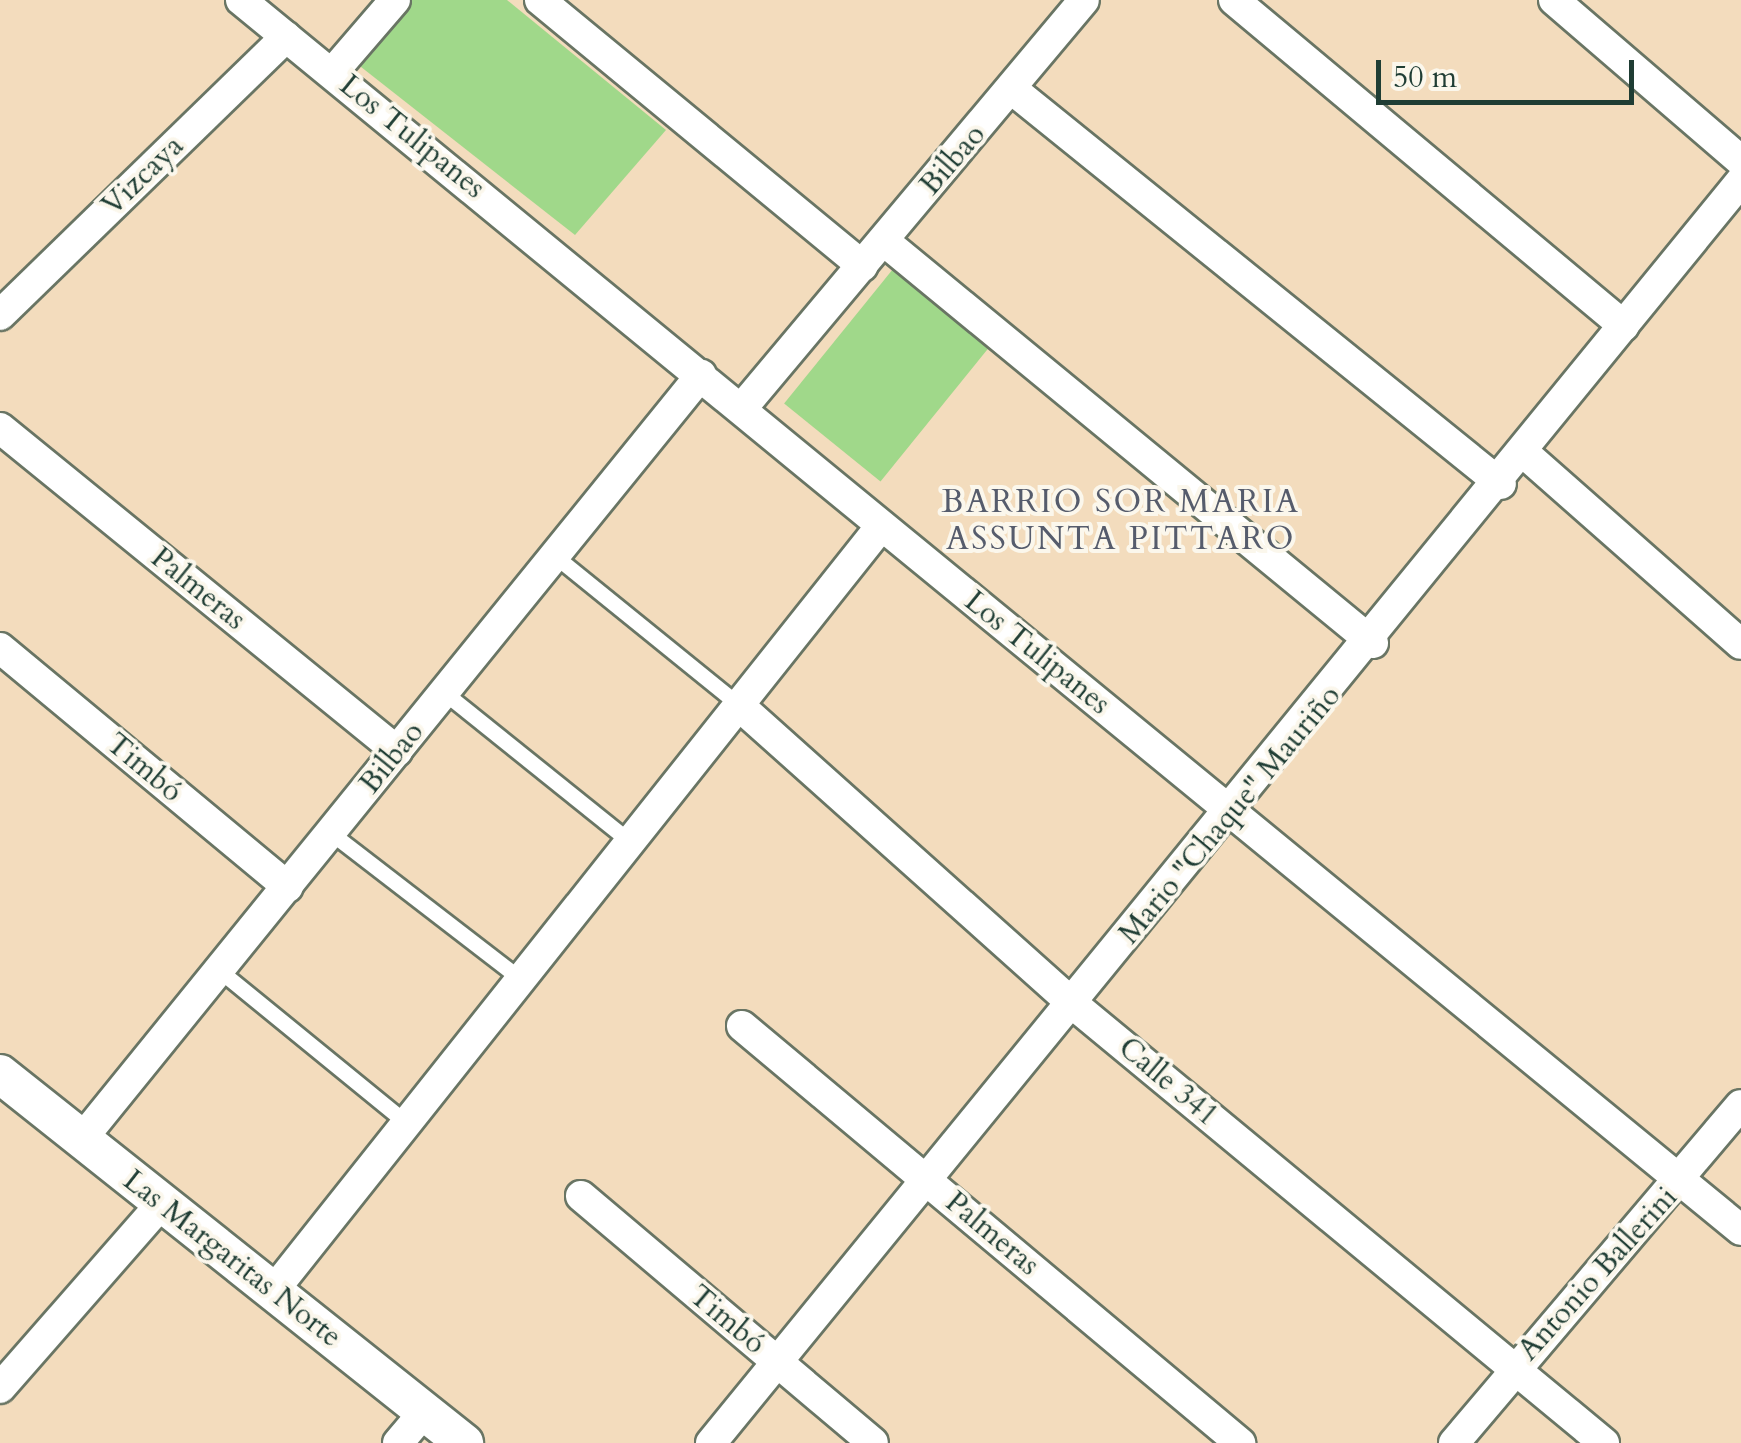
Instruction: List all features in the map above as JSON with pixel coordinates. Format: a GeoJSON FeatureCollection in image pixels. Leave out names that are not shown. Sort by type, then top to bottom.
{"type":"FeatureCollection","features":[{"type":"Feature","properties":{"kind":"street","name":"Los Tulipanes"},"geometry":{"type":"LineString","coordinates":[[241,0],[1741,1230]]}},
{"type":"Feature","properties":{"kind":"street"},"geometry":{"type":"LineString","coordinates":[[333,72],[395,0]]}},
{"type":"Feature","properties":{"kind":"street"},"geometry":{"type":"LineString","coordinates":[[540,0],[862,266]]}},
{"type":"Feature","properties":{"kind":"street"},"geometry":{"type":"LineString","coordinates":[[1234,0],[1624,326]]}},
{"type":"Feature","properties":{"kind":"street"},"geometry":{"type":"LineString","coordinates":[[1554,0],[1741,161]]}},
{"type":"Feature","properties":{"kind":"street","name":"Bilbao"},"geometry":{"type":"LineString","coordinates":[[742,408],[1013,90],[1082,1]]}},
{"type":"Feature","properties":{"kind":"street","name":"Vizcaya"},"geometry":{"type":"LineString","coordinates":[[0,315],[286,37]]}},
{"type":"Feature","properties":{"kind":"street"},"geometry":{"type":"LineString","coordinates":[[1013,90],[1501,484]]}},
{"type":"Feature","properties":{"kind":"street","name":"Mario \"Chaque\" Mauriño"},"geometry":{"type":"LineString","coordinates":[[712,1443],[1233,814],[1741,181]]}},
{"type":"Feature","properties":{"kind":"street"},"geometry":{"type":"LineString","coordinates":[[884,241],[1372,643]]}},
{"type":"Feature","properties":{"kind":"street","name":"Bilbao"},"geometry":{"type":"LineString","coordinates":[[81,1140],[701,375]]}},
{"type":"Feature","properties":{"kind":"street","name":"Palmeras"},"geometry":{"type":"LineString","coordinates":[[0,428],[397,751]]}},
{"type":"Feature","properties":{"kind":"street"},"geometry":{"type":"LineString","coordinates":[[1523,452],[1741,644]]}},
{"type":"Feature","properties":{"kind":"street"},"geometry":{"type":"LineString","coordinates":[[274,1290],[743,709],[881,526]]}},
{"type":"Feature","properties":{"kind":"street","name":"Timbó"},"geometry":{"type":"LineString","coordinates":[[0,648],[288,887]]}},
{"type":"Feature","properties":{"kind":"street","name":"Calle 341"},"geometry":{"type":"LineString","coordinates":[[743,709],[1073,1004],[1604,1443]]}},
{"type":"Feature","properties":{"kind":"street","name":"Palmeras"},"geometry":{"type":"LineString","coordinates":[[742,1026],[1240,1443]]}},
{"type":"Feature","properties":{"kind":"street","name":"Las Margaritas Norte"},"geometry":{"type":"LineString","coordinates":[[0,1074],[464,1443]]}},
{"type":"Feature","properties":{"kind":"street","name":"Antonio Ballerini"},"geometry":{"type":"LineString","coordinates":[[1454,1443],[1741,1105]]}},
{"type":"Feature","properties":{"kind":"street","name":"Timbó"},"geometry":{"type":"LineString","coordinates":[[581,1196],[873,1443]]}},
{"type":"Feature","properties":{"kind":"street"},"geometry":{"type":"LineString","coordinates":[[0,1388],[161,1204]]}},
{"type":"Feature","properties":{"kind":"street"},"geometry":{"type":"LineString","coordinates":[[398,1443],[424,1411]]}},
{"type":"Feature","properties":{"kind":"lane"},"geometry":{"type":"LineString","coordinates":[[555,556],[743,709]]}},
{"type":"Feature","properties":{"kind":"lane"},"geometry":{"type":"LineString","coordinates":[[445,693],[633,844]]}},
{"type":"Feature","properties":{"kind":"lane"},"geometry":{"type":"LineString","coordinates":[[331,833],[523,981]]}},
{"type":"Feature","properties":{"kind":"lane"},"geometry":{"type":"LineString","coordinates":[[219,970],[409,1125]]}},
{"type":"Feature","properties":{"kind":"green space"},"geometry":{"type":"Polygon","coordinates":[[[410,0],[507,0],[666,130],[575,235],[356,63],[410,0]]]}},
{"type":"Feature","properties":{"kind":"green space"},"geometry":{"type":"Polygon","coordinates":[[[893,269],[989,347],[880,481],[784,403],[893,269]]]}},
{"type":"Feature","properties":{"kind":"district","name":"BARRIO SOR MARIA ASSUNTA PITTARO"},"geometry":{"type":"Point","coordinates":[1121,522]}}]}
